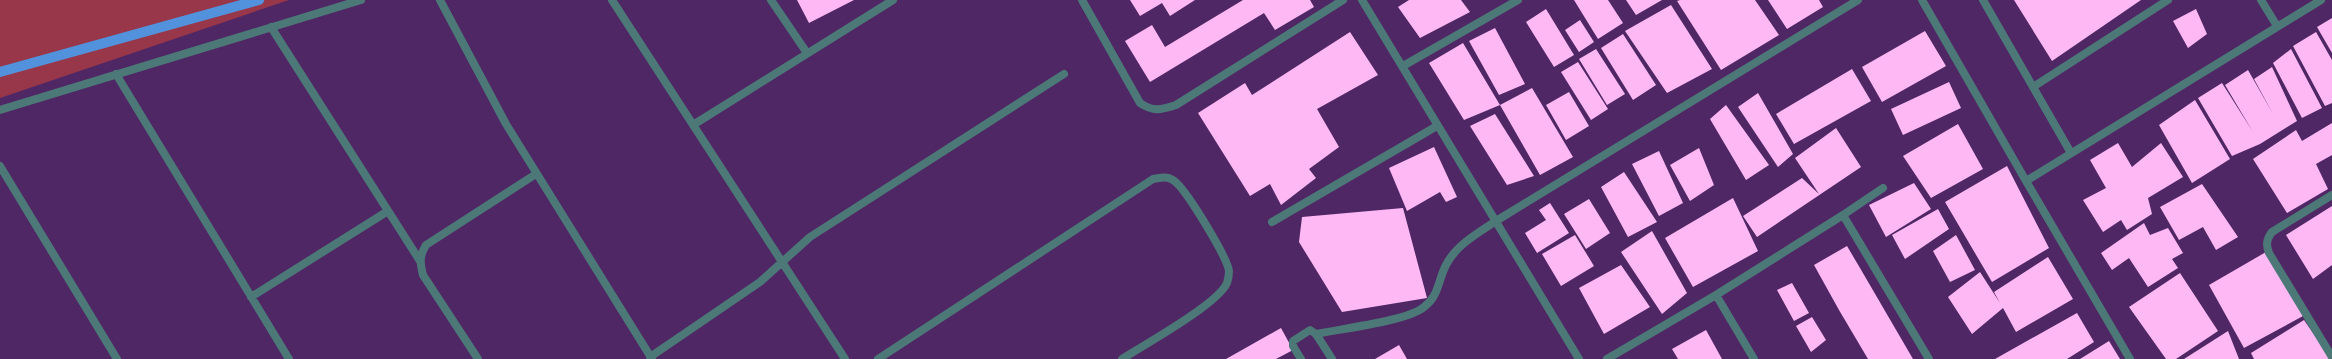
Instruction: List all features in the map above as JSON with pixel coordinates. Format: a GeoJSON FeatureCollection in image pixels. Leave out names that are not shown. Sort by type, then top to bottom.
{"type":"FeatureCollection","features":[{"type":"Feature","properties":{"kind":"street"},"geometry":{"type":"LineString","coordinates":[[0,110],[361,0]]}},
{"type":"Feature","properties":{"kind":"street"},"geometry":{"type":"LineString","coordinates":[[440,0],[506,124],[651,358],[760,282],[782,260],[810,238],[1064,74]]}},
{"type":"Feature","properties":{"kind":"street"},"geometry":{"type":"LineString","coordinates":[[612,0],[845,359]]}},
{"type":"Feature","properties":{"kind":"street"},"geometry":{"type":"LineString","coordinates":[[771,0],[808,54]]}},
{"type":"Feature","properties":{"kind":"street"},"geometry":{"type":"LineString","coordinates":[[693,125],[892,0]]}},
{"type":"Feature","properties":{"kind":"street"},"geometry":{"type":"LineString","coordinates":[[1082,0],[1140,103],[1150,110],[1162,110],[1176,105],[1343,0]]}},
{"type":"Feature","properties":{"kind":"street"},"geometry":{"type":"LineString","coordinates":[[1362,0],[1579,359]]}},
{"type":"Feature","properties":{"kind":"street"},"geometry":{"type":"LineString","coordinates":[[1403,66],[1518,0]]}},
{"type":"Feature","properties":{"kind":"street"},"geometry":{"type":"LineString","coordinates":[[1316,334],[1409,316],[1424,308],[1434,298],[1446,264],[1459,249],[1496,222],[1858,0]]}},
{"type":"Feature","properties":{"kind":"street"},"geometry":{"type":"LineString","coordinates":[[1922,0],[2130,359]]}},
{"type":"Feature","properties":{"kind":"street"},"geometry":{"type":"LineString","coordinates":[[1983,0],[2072,153]]}},
{"type":"Feature","properties":{"kind":"street"},"geometry":{"type":"LineString","coordinates":[[2033,86],[2168,0]]}},
{"type":"Feature","properties":{"kind":"street"},"geometry":{"type":"LineString","coordinates":[[2261,0],[2277,26]]}},
{"type":"Feature","properties":{"kind":"street"},"geometry":{"type":"LineString","coordinates":[[2026,181],[2321,0]]}},
{"type":"Feature","properties":{"kind":"street"},"geometry":{"type":"LineString","coordinates":[[272,27],[420,261],[423,275],[478,359]]}},
{"type":"Feature","properties":{"kind":"street"},"geometry":{"type":"LineString","coordinates":[[116,74],[290,359]]}},
{"type":"Feature","properties":{"kind":"street"},"geometry":{"type":"LineString","coordinates":[[1272,222],[1437,126]]}},
{"type":"Feature","properties":{"kind":"street"},"geometry":{"type":"LineString","coordinates":[[0,166],[117,359]]}},
{"type":"Feature","properties":{"kind":"street"},"geometry":{"type":"LineString","coordinates":[[420,261],[426,245],[536,174]]}},
{"type":"Feature","properties":{"kind":"street"},"geometry":{"type":"LineString","coordinates":[[878,359],[1153,179],[1164,177],[1174,181],[1191,200],[1229,270],[1228,282],[1222,292],[1195,312],[1122,359]]}},
{"type":"Feature","properties":{"kind":"street"},"geometry":{"type":"LineString","coordinates":[[1607,359],[1716,295],[1884,188]]}},
{"type":"Feature","properties":{"kind":"street"},"geometry":{"type":"LineString","coordinates":[[2332,195],[2272,232],[2267,238],[2267,245],[2269,254],[2332,357]]}},
{"type":"Feature","properties":{"kind":"street"},"geometry":{"type":"LineString","coordinates":[[251,297],[388,211]]}},
{"type":"Feature","properties":{"kind":"street"},"geometry":{"type":"LineString","coordinates":[[1843,215],[1929,359]]}},
{"type":"Feature","properties":{"kind":"street"},"geometry":{"type":"LineString","coordinates":[[1716,295],[1754,359]]}},
{"type":"Feature","properties":{"kind":"street"},"geometry":{"type":"LineString","coordinates":[[1301,359],[1293,346],[1293,341],[1310,330],[1316,334],[1332,359]]}},
{"type":"Feature","properties":{"kind":"shaded area"},"geometry":{"type":"Polygon","coordinates":[[[0,0],[289,0],[0,98],[0,0]]]}},
{"type":"Feature","properties":{"kind":"building"},"geometry":{"type":"Polygon","coordinates":[[[797,0],[854,0],[809,23],[797,0]]]}},
{"type":"Feature","properties":{"kind":"building"},"geometry":{"type":"Polygon","coordinates":[[[1130,0],[1195,0],[1170,16],[1162,3],[1140,16],[1130,0]]]}},
{"type":"Feature","properties":{"kind":"building"},"geometry":{"type":"Polygon","coordinates":[[[1243,0],[1310,0],[1314,7],[1275,30],[1264,13],[1150,82],[1125,41],[1152,25],[1165,47],[1243,0]]]}},
{"type":"Feature","properties":{"kind":"building"},"geometry":{"type":"Polygon","coordinates":[[[1409,0],[1461,0],[1470,12],[1420,38],[1398,7],[1409,0]]]}},
{"type":"Feature","properties":{"kind":"building"},"geometry":{"type":"Polygon","coordinates":[[[1574,0],[1608,0],[1623,23],[1598,39],[1574,0]]]}},
{"type":"Feature","properties":{"kind":"building"},"geometry":{"type":"Polygon","coordinates":[[[1626,0],[1662,0],[1636,15],[1626,0]]]}},
{"type":"Feature","properties":{"kind":"building"},"geometry":{"type":"Polygon","coordinates":[[[1755,0],[1779,35],[1721,70],[1677,1],[1755,0]]]}},
{"type":"Feature","properties":{"kind":"building"},"geometry":{"type":"Polygon","coordinates":[[[1768,0],[1819,0],[1823,7],[1787,29],[1768,0]]]}},
{"type":"Feature","properties":{"kind":"building"},"geometry":{"type":"Polygon","coordinates":[[[2014,0],[2141,0],[2052,61],[2014,0]]]}},
{"type":"Feature","properties":{"kind":"building"},"geometry":{"type":"Polygon","coordinates":[[[1671,5],[1712,69],[1667,93],[1625,31],[1671,5]]]}},
{"type":"Feature","properties":{"kind":"building"},"geometry":{"type":"Polygon","coordinates":[[[1546,9],[1574,55],[1554,67],[1526,22],[1546,9]]]}},
{"type":"Feature","properties":{"kind":"building"},"geometry":{"type":"Polygon","coordinates":[[[2196,9],[2207,34],[2188,48],[2173,21],[2196,9]]]}},
{"type":"Feature","properties":{"kind":"building"},"geometry":{"type":"Polygon","coordinates":[[[2332,18],[2332,53],[2317,27],[2332,18]]]}},
{"type":"Feature","properties":{"kind":"building"},"geometry":{"type":"Polygon","coordinates":[[[1580,20],[1594,42],[1579,52],[1565,30],[1580,20]]]}},
{"type":"Feature","properties":{"kind":"building"},"geometry":{"type":"Polygon","coordinates":[[[1495,28],[1525,84],[1499,95],[1469,41],[1495,28]]]}},
{"type":"Feature","properties":{"kind":"building"},"geometry":{"type":"Polygon","coordinates":[[[1925,31],[1946,66],[1882,102],[1862,67],[1925,31]]]}},
{"type":"Feature","properties":{"kind":"building"},"geometry":{"type":"Polygon","coordinates":[[[1350,32],[1378,75],[1317,109],[1339,147],[1309,169],[1316,178],[1281,205],[1270,184],[1250,196],[1198,113],[1245,83],[1252,95],[1350,32]]]}},
{"type":"Feature","properties":{"kind":"building"},"geometry":{"type":"Polygon","coordinates":[[[2316,32],[2332,60],[2332,103],[2325,106],[2293,46],[2316,32]]]}},
{"type":"Feature","properties":{"kind":"building"},"geometry":{"type":"Polygon","coordinates":[[[1623,34],[1656,85],[1633,100],[1601,48],[1623,34]]]}},
{"type":"Feature","properties":{"kind":"building"},"geometry":{"type":"Polygon","coordinates":[[[1463,43],[1500,105],[1464,120],[1429,63],[1463,43]]]}},
{"type":"Feature","properties":{"kind":"building"},"geometry":{"type":"Polygon","coordinates":[[[1596,49],[1625,94],[1607,105],[1579,59],[1596,49]]]}},
{"type":"Feature","properties":{"kind":"building"},"geometry":{"type":"Polygon","coordinates":[[[2291,49],[2322,108],[2302,118],[2273,63],[2291,49]]]}},
{"type":"Feature","properties":{"kind":"building"},"geometry":{"type":"Polygon","coordinates":[[[1578,62],[1608,109],[1591,120],[1561,72],[1578,62]]]}},
{"type":"Feature","properties":{"kind":"building"},"geometry":{"type":"Polygon","coordinates":[[[2272,67],[2297,121],[2260,144],[2232,156],[2198,98],[2222,83],[2253,132],[2225,85],[2248,70],[2273,114],[2254,79],[2272,67]]]}},
{"type":"Feature","properties":{"kind":"building"},"geometry":{"type":"Polygon","coordinates":[[[1852,69],[1871,101],[1794,144],[1776,114],[1852,69]]]}},
{"type":"Feature","properties":{"kind":"building"},"geometry":{"type":"Polygon","coordinates":[[[1949,82],[1961,108],[1903,135],[1891,109],[1949,82]]]}},
{"type":"Feature","properties":{"kind":"building"},"geometry":{"type":"Polygon","coordinates":[[[1532,88],[1573,157],[1540,175],[1500,105],[1532,88]]]}},
{"type":"Feature","properties":{"kind":"building"},"geometry":{"type":"Polygon","coordinates":[[[1569,92],[1589,126],[1566,140],[1546,105],[1569,92]]]}},
{"type":"Feature","properties":{"kind":"building"},"geometry":{"type":"Polygon","coordinates":[[[1758,93],[1793,154],[1778,167],[1738,107],[1758,93]]]}},
{"type":"Feature","properties":{"kind":"building"},"geometry":{"type":"Polygon","coordinates":[[[2195,100],[2230,159],[2192,183],[2159,125],[2195,100]]]}},
{"type":"Feature","properties":{"kind":"building"},"geometry":{"type":"Polygon","coordinates":[[[1726,105],[1769,165],[1746,180],[1710,119],[1726,105]]]}},
{"type":"Feature","properties":{"kind":"building"},"geometry":{"type":"Polygon","coordinates":[[[1495,114],[1534,176],[1507,185],[1470,126],[1495,114]]]}},
{"type":"Feature","properties":{"kind":"building"},"geometry":{"type":"Polygon","coordinates":[[[2332,123],[2332,155],[2316,164],[2328,189],[2287,213],[2253,159],[2296,130],[2302,141],[2332,123]]]}},
{"type":"Feature","properties":{"kind":"building"},"geometry":{"type":"Polygon","coordinates":[[[1958,124],[1983,169],[1931,198],[1903,156],[1958,124]]]}},
{"type":"Feature","properties":{"kind":"building"},"geometry":{"type":"Polygon","coordinates":[[[1836,128],[1861,167],[1757,237],[1743,216],[1802,178],[1819,194],[1795,158],[1836,128]]]}},
{"type":"Feature","properties":{"kind":"building"},"geometry":{"type":"Polygon","coordinates":[[[2118,143],[2132,167],[2161,143],[2183,177],[2148,198],[2152,214],[2127,230],[2121,220],[2103,232],[2083,200],[2106,188],[2090,160],[2118,143]]]}},
{"type":"Feature","properties":{"kind":"building"},"geometry":{"type":"Polygon","coordinates":[[[1434,147],[1457,197],[1446,202],[1440,192],[1407,211],[1389,168],[1434,147]]]}},
{"type":"Feature","properties":{"kind":"building"},"geometry":{"type":"Polygon","coordinates":[[[1699,148],[1714,185],[1690,201],[1670,165],[1699,148]]]}},
{"type":"Feature","properties":{"kind":"building"},"geometry":{"type":"Polygon","coordinates":[[[1659,151],[1683,203],[1659,216],[1632,164],[1659,151]]]}},
{"type":"Feature","properties":{"kind":"building"},"geometry":{"type":"Polygon","coordinates":[[[2007,166],[2049,248],[1992,282],[1945,202],[2007,166]]]}},
{"type":"Feature","properties":{"kind":"building"},"geometry":{"type":"Polygon","coordinates":[[[1624,172],[1657,222],[1628,237],[1601,187],[1624,172]]]}},
{"type":"Feature","properties":{"kind":"building"},"geometry":{"type":"Polygon","coordinates":[[[1914,183],[1931,209],[1886,237],[1869,205],[1914,183]]]}},
{"type":"Feature","properties":{"kind":"building"},"geometry":{"type":"Polygon","coordinates":[[[2202,184],[2238,237],[2216,250],[2203,227],[2179,240],[2160,207],[2202,184]]]}},
{"type":"Feature","properties":{"kind":"building"},"geometry":{"type":"Polygon","coordinates":[[[1733,198],[1758,251],[1693,287],[1665,238],[1733,198]]]}},
{"type":"Feature","properties":{"kind":"building"},"geometry":{"type":"Polygon","coordinates":[[[1589,199],[1610,233],[1586,249],[1564,214],[1589,199]]]}},
{"type":"Feature","properties":{"kind":"building"},"geometry":{"type":"Polygon","coordinates":[[[1550,203],[1569,233],[1537,253],[1525,233],[1546,220],[1539,210],[1550,203]]]}},
{"type":"Feature","properties":{"kind":"building"},"geometry":{"type":"Polygon","coordinates":[[[2332,206],[2332,265],[2313,279],[2286,235],[2332,206]]]}},
{"type":"Feature","properties":{"kind":"building"},"geometry":{"type":"Polygon","coordinates":[[[1403,208],[1427,298],[1342,312],[1299,242],[1302,217],[1403,208]]]}},
{"type":"Feature","properties":{"kind":"building"},"geometry":{"type":"Polygon","coordinates":[[[1938,209],[1949,229],[1905,259],[1892,235],[1938,209]]]}},
{"type":"Feature","properties":{"kind":"building"},"geometry":{"type":"Polygon","coordinates":[[[2144,223],[2150,235],[2168,228],[2183,253],[2172,259],[2178,268],[2148,287],[2129,258],[2112,270],[2101,253],[2144,223]]]}},
{"type":"Feature","properties":{"kind":"building"},"geometry":{"type":"Polygon","coordinates":[[[1652,231],[1687,293],[1662,314],[1621,252],[1652,231]]]}},
{"type":"Feature","properties":{"kind":"building"},"geometry":{"type":"Polygon","coordinates":[[[1575,235],[1594,266],[1561,286],[1542,254],[1575,235]]]}},
{"type":"Feature","properties":{"kind":"building"},"geometry":{"type":"Polygon","coordinates":[[[1956,235],[1975,270],[1950,282],[1933,251],[1956,235]]]}},
{"type":"Feature","properties":{"kind":"building"},"geometry":{"type":"Polygon","coordinates":[[[1847,246],[1913,359],[1868,359],[1839,310],[1814,265],[1847,246]]]}},
{"type":"Feature","properties":{"kind":"building"},"geometry":{"type":"Polygon","coordinates":[[[2266,252],[2303,316],[2244,348],[2209,285],[2266,252]]]}},
{"type":"Feature","properties":{"kind":"building"},"geometry":{"type":"Polygon","coordinates":[[[2048,257],[2073,299],[2016,332],[2003,308],[1972,334],[1948,297],[1980,272],[2000,303],[1994,292],[2048,257]]]}},
{"type":"Feature","properties":{"kind":"building"},"geometry":{"type":"Polygon","coordinates":[[[1621,265],[1650,307],[1604,334],[1579,288],[1621,265]]]}},
{"type":"Feature","properties":{"kind":"building"},"geometry":{"type":"Polygon","coordinates":[[[2180,273],[2218,331],[2176,359],[2166,359],[2129,307],[2180,273]]]}},
{"type":"Feature","properties":{"kind":"building"},"geometry":{"type":"Polygon","coordinates":[[[1792,283],[1809,313],[1794,321],[1777,290],[1792,283]]]}},
{"type":"Feature","properties":{"kind":"building"},"geometry":{"type":"Polygon","coordinates":[[[2077,313],[2094,342],[2067,359],[1995,359],[2077,313]]]}},
{"type":"Feature","properties":{"kind":"building"},"geometry":{"type":"Polygon","coordinates":[[[1812,317],[1826,340],[1811,352],[1796,326],[1812,317]]]}},
{"type":"Feature","properties":{"kind":"building"},"geometry":{"type":"Polygon","coordinates":[[[2304,320],[2331,359],[2254,359],[2251,353],[2304,320]]]}},
{"type":"Feature","properties":{"kind":"building"},"geometry":{"type":"Polygon","coordinates":[[[1281,328],[1293,350],[1276,359],[1226,359],[1281,328]]]}},
{"type":"Feature","properties":{"kind":"building"},"geometry":{"type":"Polygon","coordinates":[[[1706,330],[1722,359],[1678,359],[1672,349],[1706,330]]]}},
{"type":"Feature","properties":{"kind":"building"},"geometry":{"type":"Polygon","coordinates":[[[2228,331],[2239,359],[2184,359],[2228,331]]]}},
{"type":"Feature","properties":{"kind":"building"},"geometry":{"type":"Polygon","coordinates":[[[2109,341],[2120,359],[2080,359],[2109,341]]]}},
{"type":"Feature","properties":{"kind":"building"},"geometry":{"type":"Polygon","coordinates":[[[1399,345],[1407,359],[1375,359],[1399,345]]]}},
{"type":"Feature","properties":{"kind":"waterway"},"geometry":{"type":"LineString","coordinates":[[0,72],[259,0]]}}]}
